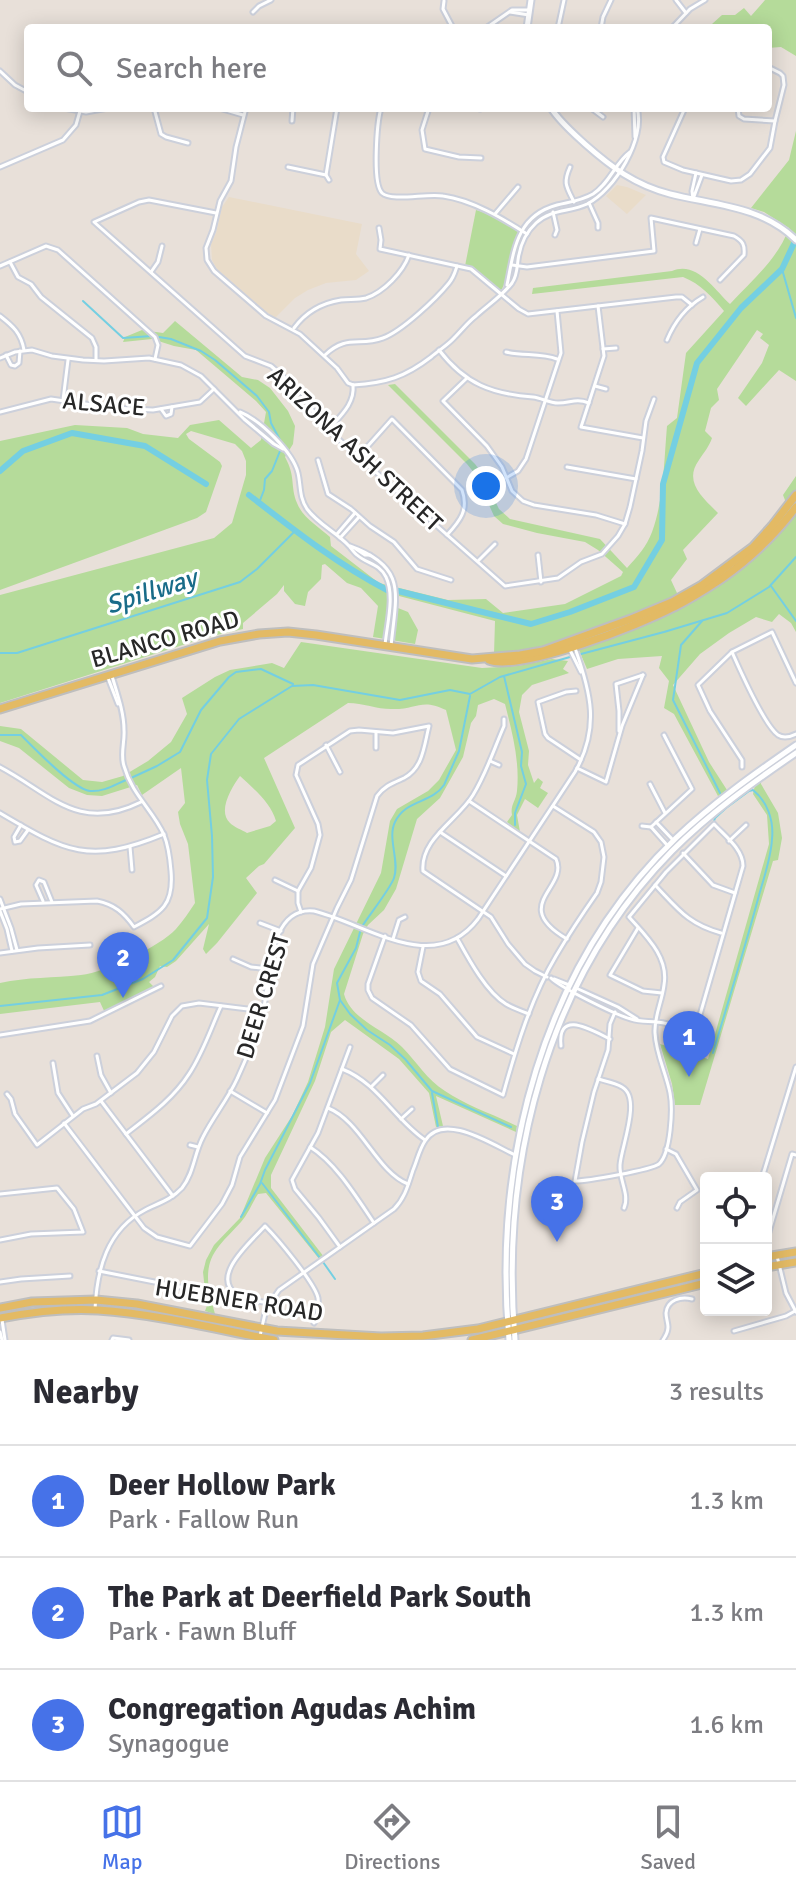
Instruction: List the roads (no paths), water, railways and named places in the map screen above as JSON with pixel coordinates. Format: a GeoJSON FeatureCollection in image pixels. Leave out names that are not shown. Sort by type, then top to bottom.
{"type":"FeatureCollection","features":[{"type":"Feature","properties":{"kind":"main road"},"geometry":{"type":"LineString","coordinates":[[528,24],[531,0]]}},
{"type":"Feature","properties":{"kind":"main road"},"geometry":{"type":"LineString","coordinates":[[554,112],[567,127],[618,171],[652,188],[752,212],[772,221],[796,240]]}},
{"type":"Feature","properties":{"kind":"main road","name":"BLANCO ROAD"},"geometry":{"type":"LineString","coordinates":[[687,596],[753,547],[796,495]]}},
{"type":"Feature","properties":{"kind":"main road","name":"BLANCO ROAD"},"geometry":{"type":"LineString","coordinates":[[0,709],[220,641],[259,634],[303,633],[487,659],[571,644],[708,588],[766,543],[796,507]]}},
{"type":"Feature","properties":{"kind":"main road"},"geometry":{"type":"LineString","coordinates":[[511,1336],[508,1260],[519,1156],[533,1076],[550,1027],[610,916],[625,896],[701,815],[796,745]]}},
{"type":"Feature","properties":{"kind":"main road"},"geometry":{"type":"LineString","coordinates":[[739,788],[796,753]]}},
{"type":"Feature","properties":{"kind":"main road"},"geometry":{"type":"LineString","coordinates":[[772,1256],[796,1252]]}},
{"type":"Feature","properties":{"kind":"main road"},"geometry":{"type":"LineString","coordinates":[[772,1266],[796,1262]]}},
{"type":"Feature","properties":{"kind":"main road","name":"HUEBNER ROAD"},"geometry":{"type":"LineString","coordinates":[[0,1308],[32,1302],[96,1300],[137,1304],[277,1331],[417,1338],[510,1322],[700,1274]]}},
{"type":"Feature","properties":{"kind":"main road"},"geometry":{"type":"LineString","coordinates":[[472,1340],[511,1336],[700,1284]]}},
{"type":"Feature","properties":{"kind":"main road"},"geometry":{"type":"LineString","coordinates":[[592,1301],[594,1311]]}},
{"type":"Feature","properties":{"kind":"main road","name":"HUEBNER ROAD"},"geometry":{"type":"LineString","coordinates":[[0,1318],[33,1312],[95,1309],[136,1313],[274,1340]]}},
{"type":"Feature","properties":{"kind":"street"},"geometry":{"type":"LineString","coordinates":[[253,12],[271,0]]}},
{"type":"Feature","properties":{"kind":"street"},"geometry":{"type":"LineString","coordinates":[[559,24],[564,0]]}},
{"type":"Feature","properties":{"kind":"street"},"geometry":{"type":"LineString","coordinates":[[602,24],[611,0]]}},
{"type":"Feature","properties":{"kind":"street"},"geometry":{"type":"LineString","coordinates":[[676,0],[686,13]]}},
{"type":"Feature","properties":{"kind":"street"},"geometry":{"type":"LineString","coordinates":[[676,24],[705,0]]}},
{"type":"Feature","properties":{"kind":"street"},"geometry":{"type":"LineString","coordinates":[[444,1],[443,9],[451,24]]}},
{"type":"Feature","properties":{"kind":"street"},"geometry":{"type":"LineString","coordinates":[[493,24],[510,12],[529,12]]}},
{"type":"Feature","properties":{"kind":"street"},"geometry":{"type":"LineString","coordinates":[[683,112],[663,157],[664,162],[683,170],[731,181],[745,178],[770,148],[784,81],[783,76],[772,68]]}},
{"type":"Feature","properties":{"kind":"street"},"geometry":{"type":"LineString","coordinates":[[0,71],[24,90]]}},
{"type":"Feature","properties":{"kind":"street"},"geometry":{"type":"LineString","coordinates":[[0,167],[63,140],[76,125],[80,112]]}},
{"type":"Feature","properties":{"kind":"street"},"geometry":{"type":"LineString","coordinates":[[155,112],[161,134],[188,143]]}},
{"type":"Feature","properties":{"kind":"street"},"geometry":{"type":"LineString","coordinates":[[233,112],[244,115]]}},
{"type":"Feature","properties":{"kind":"street"},"geometry":{"type":"LineString","coordinates":[[245,112],[231,181],[220,201],[206,248],[207,260],[214,271],[259,311],[293,330],[353,385],[396,378],[421,365],[455,338],[502,295],[514,278],[515,244],[538,214],[586,198],[618,171]]}},
{"type":"Feature","properties":{"kind":"street"},"geometry":{"type":"LineString","coordinates":[[292,121],[293,112]]}},
{"type":"Feature","properties":{"kind":"street"},"geometry":{"type":"LineString","coordinates":[[288,167],[327,178],[336,112]]}},
{"type":"Feature","properties":{"kind":"street"},"geometry":{"type":"LineString","coordinates":[[380,112],[376,135],[378,186],[382,193],[392,198],[443,196],[495,214],[527,234]]}},
{"type":"Feature","properties":{"kind":"street"},"geometry":{"type":"LineString","coordinates":[[428,112],[422,130],[425,149],[459,157],[481,158]]}},
{"type":"Feature","properties":{"kind":"street"},"geometry":{"type":"LineString","coordinates":[[596,112],[603,117]]}},
{"type":"Feature","properties":{"kind":"street"},"geometry":{"type":"LineString","coordinates":[[514,265],[527,234],[538,221],[560,207],[589,203],[607,190],[625,155],[630,152],[639,130],[635,112]]}},
{"type":"Feature","properties":{"kind":"street"},"geometry":{"type":"LineString","coordinates":[[738,112],[744,119],[775,121]]}},
{"type":"Feature","properties":{"kind":"street"},"geometry":{"type":"LineString","coordinates":[[570,167],[565,184],[574,202]]}},
{"type":"Feature","properties":{"kind":"street"},"geometry":{"type":"LineString","coordinates":[[693,199],[696,173]]}},
{"type":"Feature","properties":{"kind":"street"},"geometry":{"type":"LineString","coordinates":[[693,199],[702,174]]}},
{"type":"Feature","properties":{"kind":"street"},"geometry":{"type":"LineString","coordinates":[[495,214],[518,187]]}},
{"type":"Feature","properties":{"kind":"street","name":"ARIZONA ASH STREET"},"geometry":{"type":"LineString","coordinates":[[216,213],[146,200],[94,222],[245,356],[271,366],[304,395],[316,419],[505,586],[541,582]]}},
{"type":"Feature","properties":{"kind":"street"},"geometry":{"type":"LineString","coordinates":[[589,203],[598,228]]}},
{"type":"Feature","properties":{"kind":"street"},"geometry":{"type":"LineString","coordinates":[[553,212],[557,230],[555,235]]}},
{"type":"Feature","properties":{"kind":"street"},"geometry":{"type":"LineString","coordinates":[[514,265],[527,267],[654,251],[651,218],[734,236],[745,249],[741,259],[720,280]]}},
{"type":"Feature","properties":{"kind":"street"},"geometry":{"type":"LineString","coordinates":[[379,228],[380,249],[476,273],[528,314],[676,297],[682,297],[692,305]]}},
{"type":"Feature","properties":{"kind":"street"},"geometry":{"type":"LineString","coordinates":[[696,243],[700,229]]}},
{"type":"Feature","properties":{"kind":"street"},"geometry":{"type":"LineString","coordinates":[[0,266],[46,246],[58,250],[152,334],[158,345],[155,359]]}},
{"type":"Feature","properties":{"kind":"street"},"geometry":{"type":"LineString","coordinates":[[151,272],[158,262],[162,246]]}},
{"type":"Feature","properties":{"kind":"street"},"geometry":{"type":"LineString","coordinates":[[293,330],[303,318],[321,306],[372,296],[402,272],[409,255]]}},
{"type":"Feature","properties":{"kind":"street"},"geometry":{"type":"LineString","coordinates":[[10,262],[18,277],[31,284],[41,297],[92,338],[96,361]]}},
{"type":"Feature","properties":{"kind":"street"},"geometry":{"type":"LineString","coordinates":[[324,356],[342,343],[374,340],[392,333],[425,308],[449,283],[457,266]]}},
{"type":"Feature","properties":{"kind":"street"},"geometry":{"type":"LineString","coordinates":[[667,340],[679,318],[703,297]]}},
{"type":"Feature","properties":{"kind":"street"},"geometry":{"type":"LineString","coordinates":[[598,306],[602,362],[581,427],[643,438]]}},
{"type":"Feature","properties":{"kind":"street"},"geometry":{"type":"LineString","coordinates":[[506,478],[524,464],[559,359],[561,347],[557,311]]}},
{"type":"Feature","properties":{"kind":"street"},"geometry":{"type":"LineString","coordinates":[[0,316],[20,335],[22,350],[19,363],[11,365],[6,355]]}},
{"type":"Feature","properties":{"kind":"street"},"geometry":{"type":"LineString","coordinates":[[603,349],[616,348]]}},
{"type":"Feature","properties":{"kind":"street"},"geometry":{"type":"LineString","coordinates":[[0,358],[22,350],[96,361],[155,359],[188,367],[201,376],[294,461],[304,504],[312,515],[352,547],[382,561],[392,576],[396,593],[388,645]]}},
{"type":"Feature","properties":{"kind":"street"},"geometry":{"type":"LineString","coordinates":[[439,350],[467,378],[503,394],[561,403],[579,400],[589,403]]}},
{"type":"Feature","properties":{"kind":"street"},"geometry":{"type":"LineString","coordinates":[[506,352],[559,359]]}},
{"type":"Feature","properties":{"kind":"street"},"geometry":{"type":"LineString","coordinates":[[63,400],[68,358]]}},
{"type":"Feature","properties":{"kind":"street"},"geometry":{"type":"LineString","coordinates":[[467,378],[443,401],[498,460],[514,493],[528,504],[596,515],[625,524]]}},
{"type":"Feature","properties":{"kind":"street"},"geometry":{"type":"LineString","coordinates":[[328,430],[350,404],[353,385]]}},
{"type":"Feature","properties":{"kind":"street"},"geometry":{"type":"LineString","coordinates":[[595,386],[606,389]]}},
{"type":"Feature","properties":{"kind":"street","name":"ALSACE"},"geometry":{"type":"LineString","coordinates":[[0,412],[46,400],[145,411],[200,402],[214,389]]}},
{"type":"Feature","properties":{"kind":"street"},"geometry":{"type":"LineString","coordinates":[[538,555],[541,582],[558,578],[578,564],[602,554],[618,536],[625,524],[646,421],[654,399]]}},
{"type":"Feature","properties":{"kind":"street","name":"ALSACE"},"geometry":{"type":"LineString","coordinates":[[161,409],[166,416],[171,414],[172,407]]}},
{"type":"Feature","properties":{"kind":"street"},"geometry":{"type":"LineString","coordinates":[[359,456],[392,419],[462,490],[464,511],[447,535]]}},
{"type":"Feature","properties":{"kind":"street"},"geometry":{"type":"LineString","coordinates":[[318,460],[328,494],[394,542],[417,569],[451,580]]}},
{"type":"Feature","properties":{"kind":"street"},"geometry":{"type":"LineString","coordinates":[[567,467],[636,479]]}},
{"type":"Feature","properties":{"kind":"street"},"geometry":{"type":"LineString","coordinates":[[338,537],[355,513]]}},
{"type":"Feature","properties":{"kind":"street"},"geometry":{"type":"LineString","coordinates":[[338,537],[359,517]]}},
{"type":"Feature","properties":{"kind":"street"},"geometry":{"type":"LineString","coordinates":[[478,562],[495,544]]}},
{"type":"Feature","properties":{"kind":"street"},"geometry":{"type":"LineString","coordinates":[[352,547],[356,555],[376,565],[389,586],[388,645]]}},
{"type":"Feature","properties":{"kind":"street"},"geometry":{"type":"LineString","coordinates":[[367,560],[370,555]]}},
{"type":"Feature","properties":{"kind":"street"},"geometry":{"type":"LineString","coordinates":[[388,613],[394,613]]}},
{"type":"Feature","properties":{"kind":"street"},"geometry":{"type":"LineString","coordinates":[[742,767],[742,760],[710,711],[698,685],[732,652],[772,632],[796,683]]}},
{"type":"Feature","properties":{"kind":"street"},"geometry":{"type":"LineString","coordinates":[[529,1014],[500,999],[474,968],[457,938],[474,924],[483,911],[577,768],[588,743],[590,701],[571,644]]}},
{"type":"Feature","properties":{"kind":"street"},"geometry":{"type":"LineString","coordinates":[[732,652],[774,731],[783,737],[796,734]]}},
{"type":"Feature","properties":{"kind":"street"},"geometry":{"type":"LineString","coordinates":[[1,909],[91,898],[116,907],[134,927],[160,912],[167,903],[172,892],[170,856],[164,834],[141,802],[123,766],[124,727],[110,675]]}},
{"type":"Feature","properties":{"kind":"street"},"geometry":{"type":"LineString","coordinates":[[577,768],[606,782],[617,741],[643,675],[616,684],[619,711],[617,741]]}},
{"type":"Feature","properties":{"kind":"street"},"geometry":{"type":"LineString","coordinates":[[576,691],[538,702],[548,738],[581,760]]}},
{"type":"Feature","properties":{"kind":"street"},"geometry":{"type":"LineString","coordinates":[[504,719],[490,761],[469,801],[423,856],[423,871],[493,919],[508,944],[527,966],[571,988],[628,1019],[655,1021],[695,1032],[744,860],[714,824],[683,853],[629,917],[659,953],[665,978],[655,1021],[656,1042],[671,1101],[666,1149],[662,1161],[654,1167],[575,1181],[615,1012]]}},
{"type":"Feature","properties":{"kind":"street"},"geometry":{"type":"LineString","coordinates":[[64,1123],[144,1228],[153,1235],[190,1246],[222,1204],[232,1185],[238,1162],[275,1100],[306,1014],[313,964],[351,880],[377,796],[385,787],[408,776],[418,765],[429,726],[393,733],[350,731],[302,761],[296,775],[319,826],[320,835],[311,868],[298,891],[301,912]]}},
{"type":"Feature","properties":{"kind":"street"},"geometry":{"type":"LineString","coordinates":[[376,732],[376,748]]}},
{"type":"Feature","properties":{"kind":"street"},"geometry":{"type":"LineString","coordinates":[[651,827],[692,789],[664,735]]}},
{"type":"Feature","properties":{"kind":"street"},"geometry":{"type":"LineString","coordinates":[[326,745],[340,772]]}},
{"type":"Feature","properties":{"kind":"street"},"geometry":{"type":"LineString","coordinates":[[490,761],[499,765]]}},
{"type":"Feature","properties":{"kind":"street"},"geometry":{"type":"LineString","coordinates":[[0,767],[63,806],[90,813],[114,812],[141,802]]}},
{"type":"Feature","properties":{"kind":"street"},"geometry":{"type":"LineString","coordinates":[[650,784],[665,813]]}},
{"type":"Feature","properties":{"kind":"street"},"geometry":{"type":"LineString","coordinates":[[469,801],[553,856],[558,863],[558,873],[542,901],[542,913],[549,926],[567,939]]}},
{"type":"Feature","properties":{"kind":"street"},"geometry":{"type":"LineString","coordinates":[[385,936],[368,984],[372,998],[409,1023],[454,1073],[503,1095],[529,1014],[567,939],[600,888],[604,851],[601,842],[594,832],[552,806]]}},
{"type":"Feature","properties":{"kind":"street"},"geometry":{"type":"LineString","coordinates":[[0,813],[73,852],[130,847],[164,834]]}},
{"type":"Feature","properties":{"kind":"street"},"geometry":{"type":"LineString","coordinates":[[656,822],[673,846]]}},
{"type":"Feature","properties":{"kind":"street"},"geometry":{"type":"LineString","coordinates":[[21,825],[14,837],[15,842],[20,841],[28,830]]}},
{"type":"Feature","properties":{"kind":"street"},"geometry":{"type":"LineString","coordinates":[[729,841],[746,825]]}},
{"type":"Feature","properties":{"kind":"street"},"geometry":{"type":"LineString","coordinates":[[642,826],[651,827],[673,846]]}},
{"type":"Feature","properties":{"kind":"street"},"geometry":{"type":"LineString","coordinates":[[659,836],[664,831]]}},
{"type":"Feature","properties":{"kind":"street"},"geometry":{"type":"LineString","coordinates":[[440,832],[506,876]]}},
{"type":"Feature","properties":{"kind":"street"},"geometry":{"type":"LineString","coordinates":[[130,847],[132,870]]}},
{"type":"Feature","properties":{"kind":"street"},"geometry":{"type":"LineString","coordinates":[[310,849],[316,851]]}},
{"type":"Feature","properties":{"kind":"street"},"geometry":{"type":"LineString","coordinates":[[683,853],[713,885],[735,893]]}},
{"type":"Feature","properties":{"kind":"street"},"geometry":{"type":"LineString","coordinates":[[43,903],[36,885],[39,880],[44,882],[52,902]]}},
{"type":"Feature","properties":{"kind":"street"},"geometry":{"type":"LineString","coordinates":[[275,880],[298,891]]}},
{"type":"Feature","properties":{"kind":"street"},"geometry":{"type":"LineString","coordinates":[[655,885],[692,922],[723,933]]}},
{"type":"Feature","properties":{"kind":"street"},"geometry":{"type":"LineString","coordinates":[[0,899],[14,951]]}},
{"type":"Feature","properties":{"kind":"street","name":"DEER CREST"},"geometry":{"type":"LineString","coordinates":[[173,1196],[189,1176],[198,1147],[237,1080],[264,1011],[272,952],[288,920],[301,912],[314,911],[423,947],[457,938]]}},
{"type":"Feature","properties":{"kind":"street"},"geometry":{"type":"LineString","coordinates":[[393,939],[399,920],[405,917]]}},
{"type":"Feature","properties":{"kind":"street"},"geometry":{"type":"LineString","coordinates":[[260,923],[281,931]]}},
{"type":"Feature","properties":{"kind":"street"},"geometry":{"type":"LineString","coordinates":[[638,928],[610,975],[643,991],[662,993]]}},
{"type":"Feature","properties":{"kind":"street"},"geometry":{"type":"LineString","coordinates":[[0,953],[90,945]]}},
{"type":"Feature","properties":{"kind":"street"},"geometry":{"type":"LineString","coordinates":[[423,947],[418,972],[421,981],[440,994],[477,1037],[515,1055]]}},
{"type":"Feature","properties":{"kind":"street"},"geometry":{"type":"LineString","coordinates":[[233,959],[251,967],[269,969]]}},
{"type":"Feature","properties":{"kind":"street"},"geometry":{"type":"LineString","coordinates":[[0,1035],[90,1021],[161,986]]}},
{"type":"Feature","properties":{"kind":"street"},"geometry":{"type":"LineString","coordinates":[[571,988],[618,1007],[640,1021]]}},
{"type":"Feature","properties":{"kind":"street"},"geometry":{"type":"LineString","coordinates":[[7,1094],[15,1114],[37,1145],[83,1109],[101,1101],[147,1062],[180,1007],[193,1003],[264,1011]]}},
{"type":"Feature","properties":{"kind":"street"},"geometry":{"type":"LineString","coordinates":[[126,1134],[166,1103],[189,1075],[221,1006]]}},
{"type":"Feature","properties":{"kind":"street"},"geometry":{"type":"LineString","coordinates":[[561,1046],[562,1033],[573,1024],[610,1039]]}},
{"type":"Feature","properties":{"kind":"street"},"geometry":{"type":"LineString","coordinates":[[340,1247],[293,1185],[295,1173],[318,1133],[350,1047]]}},
{"type":"Feature","properties":{"kind":"street"},"geometry":{"type":"LineString","coordinates":[[97,1056],[101,1075],[111,1093]]}},
{"type":"Feature","properties":{"kind":"street"},"geometry":{"type":"LineString","coordinates":[[53,1063],[58,1093],[73,1116]]}},
{"type":"Feature","properties":{"kind":"street"},"geometry":{"type":"LineString","coordinates":[[764,1172],[796,1067]]}},
{"type":"Feature","properties":{"kind":"street"},"geometry":{"type":"LineString","coordinates":[[342,1069],[372,1086],[414,1133],[425,1140]]}},
{"type":"Feature","properties":{"kind":"street"},"geometry":{"type":"LineString","coordinates":[[372,1086],[383,1075]]}},
{"type":"Feature","properties":{"kind":"street"},"geometry":{"type":"LineString","coordinates":[[598,1079],[625,1088],[631,1103],[620,1164],[627,1201],[624,1208]]}},
{"type":"Feature","properties":{"kind":"street"},"geometry":{"type":"LineString","coordinates":[[230,1091],[267,1113]]}},
{"type":"Feature","properties":{"kind":"street"},"geometry":{"type":"LineString","coordinates":[[95,1309],[99,1271],[111,1241],[135,1217],[173,1196],[101,1101]]}},
{"type":"Feature","properties":{"kind":"street"},"geometry":{"type":"LineString","coordinates":[[328,1108],[342,1116],[394,1176],[408,1184]]}},
{"type":"Feature","properties":{"kind":"street"},"geometry":{"type":"LineString","coordinates":[[401,1119],[412,1109]]}},
{"type":"Feature","properties":{"kind":"street"},"geometry":{"type":"LineString","coordinates":[[259,1339],[269,1303],[279,1290],[400,1203],[425,1140],[436,1130],[454,1128],[519,1156]]}},
{"type":"Feature","properties":{"kind":"street"},"geometry":{"type":"LineString","coordinates":[[190,1145],[198,1147]]}},
{"type":"Feature","properties":{"kind":"street"},"geometry":{"type":"LineString","coordinates":[[310,1147],[343,1181],[374,1223]]}},
{"type":"Feature","properties":{"kind":"street"},"geometry":{"type":"LineString","coordinates":[[666,1149],[676,1154],[697,1190],[680,1202],[677,1208]]}},
{"type":"Feature","properties":{"kind":"street"},"geometry":{"type":"LineString","coordinates":[[772,1223],[794,1155]]}},
{"type":"Feature","properties":{"kind":"street"},"geometry":{"type":"LineString","coordinates":[[0,1194],[57,1188],[74,1209],[83,1232],[31,1234],[0,1240]]}},
{"type":"Feature","properties":{"kind":"street"},"geometry":{"type":"LineString","coordinates":[[269,1303],[239,1296],[232,1290],[228,1277],[234,1260],[265,1226],[280,1242],[318,1298],[314,1323]]}},
{"type":"Feature","properties":{"kind":"street"},"geometry":{"type":"LineString","coordinates":[[734,1331],[796,1312],[786,1293],[777,1255]]}},
{"type":"Feature","properties":{"kind":"street"},"geometry":{"type":"LineString","coordinates":[[99,1271],[195,1290]]}},
{"type":"Feature","properties":{"kind":"street"},"geometry":{"type":"LineString","coordinates":[[0,1282],[70,1276]]}},
{"type":"Feature","properties":{"kind":"street"},"geometry":{"type":"LineString","coordinates":[[663,1340],[668,1329],[666,1314],[669,1305],[684,1297],[692,1299]]}},
{"type":"Feature","properties":{"kind":"street"},"geometry":{"type":"LineString","coordinates":[[0,1318],[3,1340]]}},
{"type":"Feature","properties":{"kind":"street"},"geometry":{"type":"LineString","coordinates":[[0,1332],[3,1340]]}},
{"type":"Feature","properties":{"kind":"street"},"geometry":{"type":"LineString","coordinates":[[112,1339],[129,1340]]}},
{"type":"Feature","properties":{"kind":"waterway"},"geometry":{"type":"LineString","coordinates":[[398,591],[531,624],[634,587],[662,540],[663,484],[697,363],[741,308],[782,269],[796,239]]}},
{"type":"Feature","properties":{"kind":"waterway"},"geometry":{"type":"LineString","coordinates":[[782,269],[796,318]]}},
{"type":"Feature","properties":{"kind":"waterway"},"geometry":{"type":"LineString","coordinates":[[83,301],[123,338],[152,336]]}},
{"type":"Feature","properties":{"kind":"waterway"},"geometry":{"type":"LineString","coordinates":[[159,337],[201,351],[215,360],[257,396],[269,412],[280,440]]}},
{"type":"Feature","properties":{"kind":"waterway"},"geometry":{"type":"LineString","coordinates":[[0,471],[23,451],[72,433],[145,446],[206,484]]}},
{"type":"Feature","properties":{"kind":"waterway"},"geometry":{"type":"LineString","coordinates":[[259,503],[265,479],[280,451]]}},
{"type":"Feature","properties":{"kind":"waterway"},"geometry":{"type":"LineString","coordinates":[[249,495],[333,558],[387,590]]}},
{"type":"Feature","properties":{"kind":"waterway","name":"Spillway"},"geometry":{"type":"LineString","coordinates":[[0,653],[17,653],[240,582],[295,531]]}},
{"type":"Feature","properties":{"kind":"waterway"},"geometry":{"type":"LineString","coordinates":[[581,654],[727,613],[769,587],[796,557]]}},
{"type":"Feature","properties":{"kind":"waterway"},"geometry":{"type":"LineString","coordinates":[[771,586],[796,621]]}},
{"type":"Feature","properties":{"kind":"waterway"},"geometry":{"type":"LineString","coordinates":[[702,621],[681,645],[673,700],[720,793]]}},
{"type":"Feature","properties":{"kind":"waterway"},"geometry":{"type":"LineString","coordinates":[[0,1006],[102,995],[143,979],[173,960],[207,918],[213,877],[207,780],[211,754],[239,719],[292,686],[313,685],[400,700],[450,690],[470,694],[500,677],[570,657]]}},
{"type":"Feature","properties":{"kind":"waterway"},"geometry":{"type":"LineString","coordinates":[[131,778],[180,752],[201,710],[236,672],[261,669],[293,684]]}},
{"type":"Feature","properties":{"kind":"waterway"},"geometry":{"type":"LineString","coordinates":[[504,676],[522,752],[521,766],[526,784],[515,813],[515,825]]}},
{"type":"Feature","properties":{"kind":"waterway"},"geometry":{"type":"LineString","coordinates":[[363,925],[394,878],[396,864],[392,835],[395,822],[405,809],[432,796],[444,785],[459,751],[470,696]]}},
{"type":"Feature","properties":{"kind":"waterway"},"geometry":{"type":"LineString","coordinates":[[0,735],[21,735],[54,767],[83,789],[100,790],[126,780]]}},
{"type":"Feature","properties":{"kind":"waterway"},"geometry":{"type":"LineString","coordinates":[[713,1053],[742,957],[772,839],[768,812],[753,790],[726,808]]}},
{"type":"Feature","properties":{"kind":"waterway"},"geometry":{"type":"LineString","coordinates":[[714,821],[726,808]]}},
{"type":"Feature","properties":{"kind":"waterway"},"geometry":{"type":"LineString","coordinates":[[360,932],[356,948],[337,983],[340,1000],[350,1014],[405,1059],[432,1091],[511,1127]]}},
{"type":"Feature","properties":{"kind":"waterway"},"geometry":{"type":"LineString","coordinates":[[241,1217],[310,1083],[340,1000]]}},
{"type":"Feature","properties":{"kind":"waterway"},"geometry":{"type":"LineString","coordinates":[[432,1093],[438,1127]]}},
{"type":"Feature","properties":{"kind":"waterway"},"geometry":{"type":"LineString","coordinates":[[262,1183],[320,1258]]}},
{"type":"Feature","properties":{"kind":"waterway"},"geometry":{"type":"LineString","coordinates":[[323,1262],[335,1279]]}},
{"type":"Feature","properties":{"kind":"place","name":"The Park at Deerfield Park South"},"geometry":{"type":"Point","coordinates":[123,998]}},
{"type":"Feature","properties":{"kind":"place","name":"Deer Hollow Park"},"geometry":{"type":"Point","coordinates":[689,1077]}},
{"type":"Feature","properties":{"kind":"place","name":"Congregation Agudas Achim"},"geometry":{"type":"Point","coordinates":[557,1242]}}]}
